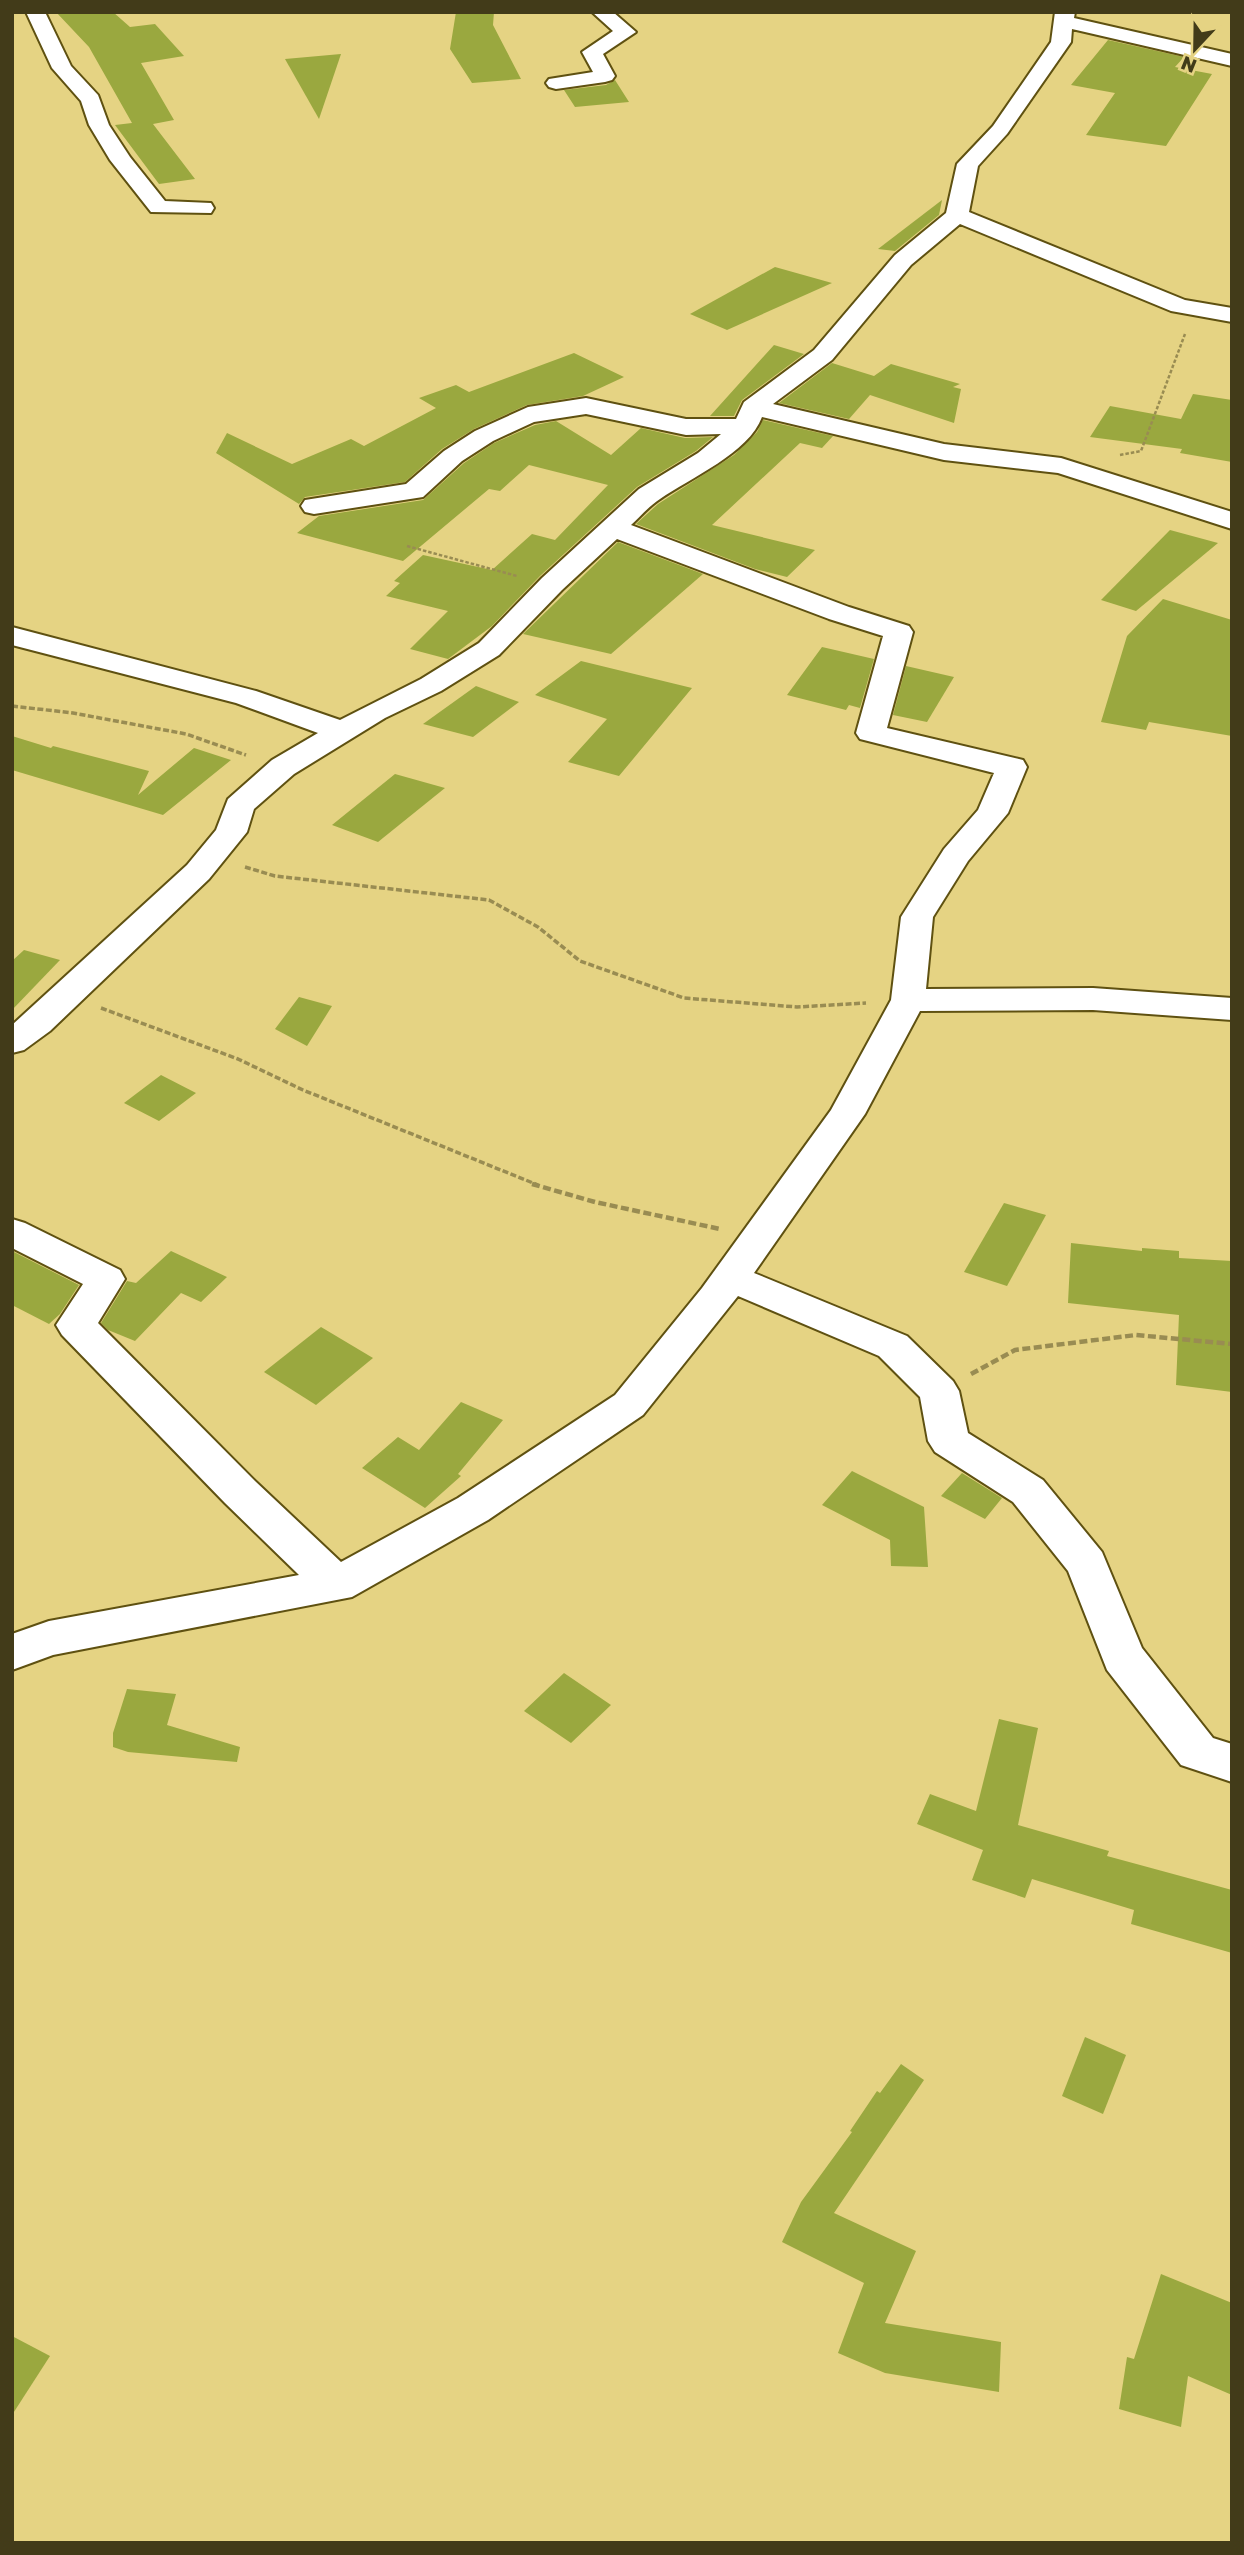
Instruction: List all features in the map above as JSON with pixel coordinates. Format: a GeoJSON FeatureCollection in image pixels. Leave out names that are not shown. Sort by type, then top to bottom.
{"type":"FeatureCollection","features":[{"type":"Feature","properties":{"kind":"street"},"geometry":{"type":"LineString","coordinates":[[35,12],[62,68],[91,99],[99,125],[121,160],[159,207],[203,208]]}},
{"type":"Feature","properties":{"kind":"street"},"geometry":{"type":"LineString","coordinates":[[556,83],[604,76],[592,52],[626,32],[601,12]]}},
{"type":"Feature","properties":{"kind":"street"},"geometry":{"type":"LineString","coordinates":[[12,1042],[38,1023],[198,872],[232,832],[239,806],[283,767],[342,731],[431,685],[489,649],[552,584],[648,495],[707,459],[750,417],[823,355],[903,260],[957,215],[968,164],[1000,130],[1061,42],[1065,17],[1232,61]]}},
{"type":"Feature","properties":{"kind":"street"},"geometry":{"type":"LineString","coordinates":[[957,215],[1179,306],[1232,315]]}},
{"type":"Feature","properties":{"kind":"street"},"geometry":{"type":"LineString","coordinates":[[314,506],[414,491],[453,456],[484,436],[528,415],[586,406],[687,427],[750,417],[944,452],[1061,466],[1232,521]]}},
{"type":"Feature","properties":{"kind":"street"},"geometry":{"type":"LineString","coordinates":[[12,1652],[49,1638],[337,1585],[473,1509],[629,1405],[730,1278],[847,1114],[908,1000],[917,917],[955,856],[992,813],[1013,766],[952,755],[871,733],[899,632],[839,613],[613,528]]}},
{"type":"Feature","properties":{"kind":"street"},"geometry":{"type":"LineString","coordinates":[[12,636],[246,697],[342,731]]}},
{"type":"Feature","properties":{"kind":"street"},"geometry":{"type":"LineString","coordinates":[[908,1000],[1093,999],[1232,1009]]}},
{"type":"Feature","properties":{"kind":"street"},"geometry":{"type":"LineString","coordinates":[[12,1232],[106,1279],[76,1325],[240,1492],[337,1585]]}},
{"type":"Feature","properties":{"kind":"street"},"geometry":{"type":"LineString","coordinates":[[730,1278],[893,1346],[939,1391],[949,1441],[1028,1491],[1087,1564],[1124,1657],[1197,1752],[1232,1763]]}},
{"type":"Feature","properties":{"kind":"path"},"geometry":{"type":"LineString","coordinates":[[1061,466],[1141,451],[1186,332],[1179,306]]}},
{"type":"Feature","properties":{"kind":"path"},"geometry":{"type":"LineString","coordinates":[[407,546],[552,584]]}},
{"type":"Feature","properties":{"kind":"path"},"geometry":{"type":"LineString","coordinates":[[12,706],[73,713],[186,734],[283,767]]}},
{"type":"Feature","properties":{"kind":"path"},"geometry":{"type":"LineString","coordinates":[[211,856],[275,876],[489,900],[538,927],[580,961],[684,998],[797,1007],[908,1000]]}},
{"type":"Feature","properties":{"kind":"path"},"geometry":{"type":"LineString","coordinates":[[67,996],[238,1059],[303,1090],[533,1184],[595,1202],[759,1237]]}},
{"type":"Feature","properties":{"kind":"path"},"geometry":{"type":"LineString","coordinates":[[939,1391],[1015,1350],[1136,1335],[1232,1344]]}},
{"type":"Feature","properties":{"kind":"building"},"geometry":{"type":"Polygon","coordinates":[[[56,12],[113,12],[130,27],[155,24],[184,56],[141,63],[174,120],[153,124],[195,179],[159,184],[115,125],[132,123],[89,47],[56,12]]]}},
{"type":"Feature","properties":{"kind":"building"},"geometry":{"type":"Polygon","coordinates":[[[456,12],[494,12],[493,25],[521,79],[472,83],[450,49],[456,12]]]}},
{"type":"Feature","properties":{"kind":"building"},"geometry":{"type":"Polygon","coordinates":[[[1108,40],[1184,57],[1175,67],[1212,74],[1166,146],[1086,135],[1115,93],[1071,85],[1108,40]]]}},
{"type":"Feature","properties":{"kind":"building"},"geometry":{"type":"Polygon","coordinates":[[[341,54],[319,119],[285,59],[341,54]]]}},
{"type":"Feature","properties":{"kind":"building"},"geometry":{"type":"Polygon","coordinates":[[[615,80],[629,102],[575,107],[564,90],[606,85],[615,80]]]}},
{"type":"Feature","properties":{"kind":"building"},"geometry":{"type":"Polygon","coordinates":[[[942,200],[939,215],[895,251],[878,249],[942,200]]]}},
{"type":"Feature","properties":{"kind":"building"},"geometry":{"type":"Polygon","coordinates":[[[775,267],[832,283],[727,330],[690,314],[775,267]]]}},
{"type":"Feature","properties":{"kind":"building"},"geometry":{"type":"Polygon","coordinates":[[[774,345],[804,354],[742,400],[734,416],[710,416],[774,345]]]}},
{"type":"Feature","properties":{"kind":"building"},"geometry":{"type":"Polygon","coordinates":[[[574,353],[624,377],[583,396],[527,405],[474,429],[442,449],[405,482],[305,497],[299,504],[216,453],[227,433],[292,464],[351,439],[364,446],[436,408],[419,398],[456,385],[469,392],[574,353]]]}},
{"type":"Feature","properties":{"kind":"building"},"geometry":{"type":"Polygon","coordinates":[[[832,363],[874,376],[891,364],[960,384],[953,387],[961,389],[954,423],[870,395],[849,419],[779,403],[832,363]]]}},
{"type":"Feature","properties":{"kind":"building"},"geometry":{"type":"Polygon","coordinates":[[[1193,394],[1232,400],[1232,462],[1180,453],[1182,449],[1090,437],[1110,406],[1181,419],[1193,394]]]}},
{"type":"Feature","properties":{"kind":"building"},"geometry":{"type":"Polygon","coordinates":[[[763,420],[833,436],[822,448],[800,443],[712,525],[815,550],[787,577],[755,569],[636,524],[658,504],[734,455],[757,432],[763,420]]]}},
{"type":"Feature","properties":{"kind":"building"},"geometry":{"type":"Polygon","coordinates":[[[556,421],[611,455],[641,428],[685,438],[713,437],[696,451],[637,487],[540,576],[492,626],[448,659],[410,649],[448,611],[386,596],[400,583],[394,581],[423,555],[492,570],[532,534],[555,540],[608,485],[529,465],[500,491],[489,489],[403,561],[297,533],[319,516],[423,500],[464,463],[494,443],[535,425],[556,421]]]}},
{"type":"Feature","properties":{"kind":"building"},"geometry":{"type":"Polygon","coordinates":[[[1170,530],[1218,543],[1136,611],[1101,600],[1170,530]]]}},
{"type":"Feature","properties":{"kind":"building"},"geometry":{"type":"Polygon","coordinates":[[[618,542],[703,574],[611,654],[523,634],[618,542]]]}},
{"type":"Feature","properties":{"kind":"building"},"geometry":{"type":"Polygon","coordinates":[[[1163,599],[1232,620],[1232,736],[1149,722],[1146,730],[1101,722],[1127,636],[1163,599]]]}},
{"type":"Feature","properties":{"kind":"building"},"geometry":{"type":"Polygon","coordinates":[[[822,647],[874,659],[860,708],[849,705],[846,710],[787,695],[822,647]]]}},
{"type":"Feature","properties":{"kind":"building"},"geometry":{"type":"Polygon","coordinates":[[[581,661],[692,688],[619,776],[568,762],[607,719],[535,695],[581,661]]]}},
{"type":"Feature","properties":{"kind":"building"},"geometry":{"type":"Polygon","coordinates":[[[906,666],[954,677],[927,722],[893,715],[906,666]]]}},
{"type":"Feature","properties":{"kind":"building"},"geometry":{"type":"Polygon","coordinates":[[[476,686],[519,702],[473,737],[423,724],[476,686]]]}},
{"type":"Feature","properties":{"kind":"building"},"geometry":{"type":"Polygon","coordinates":[[[12,736],[149,771],[138,795],[194,748],[231,760],[163,815],[12,770],[12,736]]]}},
{"type":"Feature","properties":{"kind":"building"},"geometry":{"type":"Polygon","coordinates":[[[395,774],[445,788],[378,842],[332,825],[395,774]]]}},
{"type":"Feature","properties":{"kind":"building"},"geometry":{"type":"Polygon","coordinates":[[[24,950],[60,960],[12,1010],[12,961],[24,950]]]}},
{"type":"Feature","properties":{"kind":"building"},"geometry":{"type":"Polygon","coordinates":[[[299,997],[332,1006],[307,1046],[275,1029],[299,997]]]}},
{"type":"Feature","properties":{"kind":"building"},"geometry":{"type":"Polygon","coordinates":[[[161,1075],[196,1093],[159,1121],[124,1103],[161,1075]]]}},
{"type":"Feature","properties":{"kind":"building"},"geometry":{"type":"Polygon","coordinates":[[[1004,1203],[1046,1215],[1007,1286],[964,1272],[1004,1203]]]}},
{"type":"Feature","properties":{"kind":"building"},"geometry":{"type":"Polygon","coordinates":[[[1071,1243],[1142,1251],[1142,1248],[1179,1251],[1179,1258],[1232,1261],[1232,1392],[1176,1385],[1179,1315],[1068,1303],[1071,1243]]]}},
{"type":"Feature","properties":{"kind":"building"},"geometry":{"type":"Polygon","coordinates":[[[12,1251],[79,1285],[60,1314],[49,1324],[12,1305],[12,1251]]]}},
{"type":"Feature","properties":{"kind":"building"},"geometry":{"type":"Polygon","coordinates":[[[171,1251],[227,1277],[201,1302],[181,1293],[135,1341],[108,1330],[101,1323],[127,1281],[136,1283],[171,1251]]]}},
{"type":"Feature","properties":{"kind":"building"},"geometry":{"type":"Polygon","coordinates":[[[321,1327],[373,1358],[316,1405],[264,1372],[321,1327]]]}},
{"type":"Feature","properties":{"kind":"building"},"geometry":{"type":"Polygon","coordinates":[[[461,1402],[503,1420],[458,1474],[461,1476],[425,1508],[362,1468],[398,1437],[419,1450],[461,1402]]]}},
{"type":"Feature","properties":{"kind":"building"},"geometry":{"type":"Polygon","coordinates":[[[852,1471],[924,1507],[928,1567],[891,1566],[890,1540],[822,1505],[852,1471]]]}},
{"type":"Feature","properties":{"kind":"building"},"geometry":{"type":"Polygon","coordinates":[[[962,1473],[1002,1498],[985,1519],[941,1496],[962,1473]]]}},
{"type":"Feature","properties":{"kind":"building"},"geometry":{"type":"Polygon","coordinates":[[[564,1673],[611,1705],[571,1743],[524,1711],[564,1673]]]}},
{"type":"Feature","properties":{"kind":"building"},"geometry":{"type":"Polygon","coordinates":[[[127,1689],[176,1694],[167,1725],[240,1747],[237,1762],[128,1752],[113,1747],[113,1733],[127,1689]]]}},
{"type":"Feature","properties":{"kind":"building"},"geometry":{"type":"Polygon","coordinates":[[[999,1719],[1038,1728],[1018,1825],[1109,1851],[1107,1856],[1232,1890],[1232,1953],[1131,1924],[1134,1910],[1032,1879],[1025,1898],[972,1880],[983,1850],[917,1824],[930,1794],[976,1811],[999,1719]]]}},
{"type":"Feature","properties":{"kind":"building"},"geometry":{"type":"Polygon","coordinates":[[[1085,2037],[1126,2055],[1103,2114],[1062,2096],[1085,2037]]]}},
{"type":"Feature","properties":{"kind":"building"},"geometry":{"type":"Polygon","coordinates":[[[901,2064],[924,2080],[834,2213],[916,2251],[885,2323],[1001,2342],[999,2392],[885,2373],[838,2353],[864,2283],[782,2242],[801,2202],[852,2132],[850,2131],[877,2091],[880,2093],[901,2064]]]}},
{"type":"Feature","properties":{"kind":"building"},"geometry":{"type":"Polygon","coordinates":[[[1161,2274],[1232,2303],[1232,2395],[1188,2376],[1181,2427],[1119,2409],[1127,2357],[1134,2359],[1161,2274]]]}},
{"type":"Feature","properties":{"kind":"building"},"geometry":{"type":"Polygon","coordinates":[[[12,2336],[50,2356],[12,2415],[12,2336]]]}}]}
